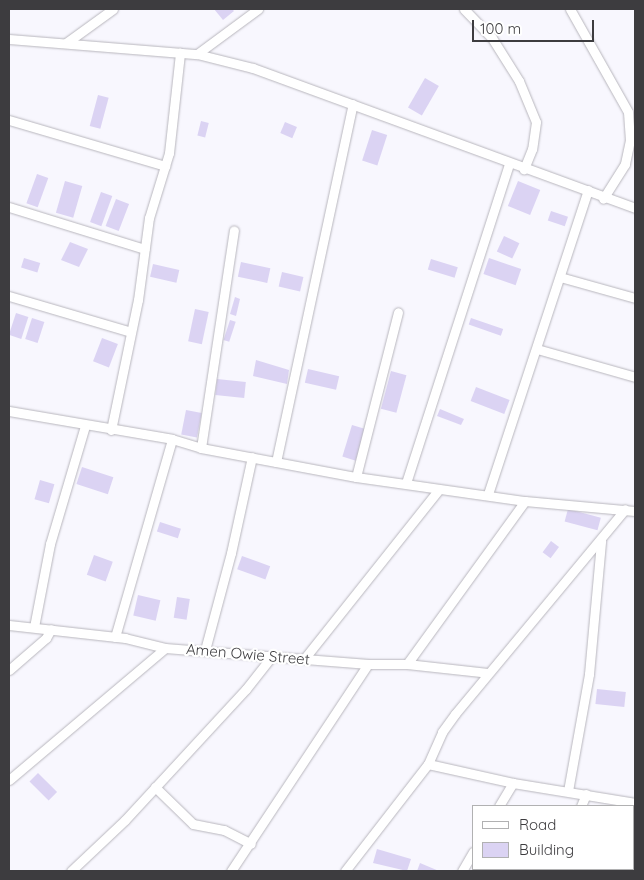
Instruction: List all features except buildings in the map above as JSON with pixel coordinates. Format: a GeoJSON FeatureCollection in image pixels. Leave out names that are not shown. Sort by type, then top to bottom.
{"type":"FeatureCollection","features":[{"type":"Feature","properties":{"kind":"street"},"geometry":{"type":"LineString","coordinates":[[66,43],[113,9]]}},
{"type":"Feature","properties":{"kind":"street"},"geometry":{"type":"LineString","coordinates":[[197,54],[258,9]]}},
{"type":"Feature","properties":{"kind":"street"},"geometry":{"type":"LineString","coordinates":[[464,9],[492,38],[519,81],[536,122],[532,149],[524,169]]}},
{"type":"Feature","properties":{"kind":"street"},"geometry":{"type":"LineString","coordinates":[[570,9],[628,112],[630,140],[625,164],[603,199]]}},
{"type":"Feature","properties":{"kind":"street"},"geometry":{"type":"LineString","coordinates":[[9,39],[197,54],[253,68],[510,164],[588,190],[603,199],[635,208]]}},
{"type":"Feature","properties":{"kind":"street"},"geometry":{"type":"LineString","coordinates":[[111,430],[131,332],[149,218],[165,166],[180,53]]}},
{"type":"Feature","properties":{"kind":"street"},"geometry":{"type":"LineString","coordinates":[[276,462],[353,104]]}},
{"type":"Feature","properties":{"kind":"street"},"geometry":{"type":"LineString","coordinates":[[9,120],[165,166]]}},
{"type":"Feature","properties":{"kind":"street"},"geometry":{"type":"LineString","coordinates":[[625,164],[635,159]]}},
{"type":"Feature","properties":{"kind":"street"},"geometry":{"type":"LineString","coordinates":[[406,483],[510,164]]}},
{"type":"Feature","properties":{"kind":"street"},"geometry":{"type":"LineString","coordinates":[[488,494],[588,190]]}},
{"type":"Feature","properties":{"kind":"street"},"geometry":{"type":"LineString","coordinates":[[9,207],[145,249]]}},
{"type":"Feature","properties":{"kind":"street"},"geometry":{"type":"LineString","coordinates":[[201,448],[234,230]]}},
{"type":"Feature","properties":{"kind":"street"},"geometry":{"type":"LineString","coordinates":[[560,276],[635,298]]}},
{"type":"Feature","properties":{"kind":"street"},"geometry":{"type":"LineString","coordinates":[[9,296],[131,332]]}},
{"type":"Feature","properties":{"kind":"street"},"geometry":{"type":"LineString","coordinates":[[356,476],[398,312]]}},
{"type":"Feature","properties":{"kind":"street"},"geometry":{"type":"LineString","coordinates":[[537,349],[635,377]]}},
{"type":"Feature","properties":{"kind":"street"},"geometry":{"type":"LineString","coordinates":[[9,411],[86,426],[172,439],[201,448],[356,476],[439,489],[488,494],[525,501],[635,511]]}},
{"type":"Feature","properties":{"kind":"street"},"geometry":{"type":"LineString","coordinates":[[34,627],[50,544],[86,426]]}},
{"type":"Feature","properties":{"kind":"street"},"geometry":{"type":"LineString","coordinates":[[115,637],[172,439]]}},
{"type":"Feature","properties":{"kind":"street"},"geometry":{"type":"LineString","coordinates":[[205,650],[232,553],[252,457]]}},
{"type":"Feature","properties":{"kind":"street"},"geometry":{"type":"LineString","coordinates":[[304,659],[439,489]]}},
{"type":"Feature","properties":{"kind":"street"},"geometry":{"type":"LineString","coordinates":[[407,664],[525,501]]}},
{"type":"Feature","properties":{"kind":"street"},"geometry":{"type":"LineString","coordinates":[[345,871],[428,764],[442,732],[488,673],[625,510]]}},
{"type":"Feature","properties":{"kind":"street"},"geometry":{"type":"LineString","coordinates":[[568,791],[589,674],[601,540]]}},
{"type":"Feature","properties":{"kind":"street","name":"Amen Owie Street"},"geometry":{"type":"LineString","coordinates":[[9,625],[115,637],[165,648],[368,664],[407,664],[488,673]]}},
{"type":"Feature","properties":{"kind":"street"},"geometry":{"type":"LineString","coordinates":[[9,670],[46,638],[50,629]]}},
{"type":"Feature","properties":{"kind":"street"},"geometry":{"type":"LineString","coordinates":[[9,780],[165,648]]}},
{"type":"Feature","properties":{"kind":"street"},"geometry":{"type":"LineString","coordinates":[[70,871],[155,787],[246,689],[272,656]]}},
{"type":"Feature","properties":{"kind":"street"},"geometry":{"type":"LineString","coordinates":[[231,871],[368,664]]}},
{"type":"Feature","properties":{"kind":"street"},"geometry":{"type":"LineString","coordinates":[[428,764],[512,783],[635,803]]}},
{"type":"Feature","properties":{"kind":"street"},"geometry":{"type":"LineString","coordinates":[[500,805],[512,783]]}},
{"type":"Feature","properties":{"kind":"street"},"geometry":{"type":"LineString","coordinates":[[155,787],[193,824],[224,830],[250,844]]}},
{"type":"Feature","properties":{"kind":"street"},"geometry":{"type":"LineString","coordinates":[[581,805],[586,794]]}},
{"type":"Feature","properties":{"kind":"street"},"geometry":{"type":"LineString","coordinates":[[462,871],[472,854]]}}]}
